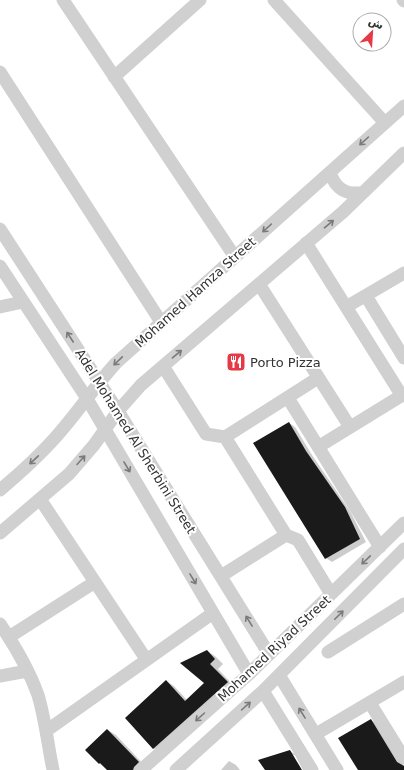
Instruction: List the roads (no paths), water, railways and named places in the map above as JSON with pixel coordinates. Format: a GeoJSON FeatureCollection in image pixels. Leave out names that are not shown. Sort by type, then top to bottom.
{"type":"FeatureCollection","features":[{"type":"Feature","properties":{"kind":"street"},"geometry":{"type":"LineString","coordinates":[[114,77],[200,0]]}},
{"type":"Feature","properties":{"kind":"street"},"geometry":{"type":"LineString","coordinates":[[274,0],[385,123]]}},
{"type":"Feature","properties":{"kind":"street"},"geometry":{"type":"LineString","coordinates":[[66,1],[114,77],[235,257]]}},
{"type":"Feature","properties":{"kind":"street"},"geometry":{"type":"LineString","coordinates":[[0,72],[162,322]]}},
{"type":"Feature","properties":{"kind":"street","name":"Mohamed Hamza Street"},"geometry":{"type":"LineString","coordinates":[[0,490],[36,458],[54,439],[99,381],[116,363],[404,106]]}},
{"type":"Feature","properties":{"kind":"street"},"geometry":{"type":"LineString","coordinates":[[0,533],[55,487],[78,464],[118,411],[141,385],[306,243],[364,192],[404,154]]}},
{"type":"Feature","properties":{"kind":"street"},"geometry":{"type":"LineString","coordinates":[[330,172],[332,180],[336,186],[342,190],[357,194],[364,192]]}},
{"type":"Feature","properties":{"kind":"street","name":"Adel Mohamed Al Sherbini Street"},"geometry":{"type":"LineString","coordinates":[[0,229],[118,411],[269,654]]}},
{"type":"Feature","properties":{"kind":"street"},"geometry":{"type":"LineString","coordinates":[[306,243],[403,395],[318,447]]}},
{"type":"Feature","properties":{"kind":"street","name":"Adel Mohamed Al Sherbini Street"},"geometry":{"type":"LineString","coordinates":[[0,266],[86,397],[249,674]]}},
{"type":"Feature","properties":{"kind":"street"},"geometry":{"type":"LineString","coordinates":[[346,307],[404,273]]}},
{"type":"Feature","properties":{"kind":"street"},"geometry":{"type":"LineString","coordinates":[[259,284],[350,427]]}},
{"type":"Feature","properties":{"kind":"street"},"geometry":{"type":"LineString","coordinates":[[366,296],[404,358]]}},
{"type":"Feature","properties":{"kind":"street"},"geometry":{"type":"LineString","coordinates":[[0,307],[23,302]]}},
{"type":"Feature","properties":{"kind":"street"},"geometry":{"type":"LineString","coordinates":[[163,366],[206,434],[225,438],[318,378]]}},
{"type":"Feature","properties":{"kind":"street"},"geometry":{"type":"LineString","coordinates":[[288,398],[380,546]]}},
{"type":"Feature","properties":{"kind":"street"},"geometry":{"type":"LineString","coordinates":[[225,438],[286,535],[298,540],[331,594]]}},
{"type":"Feature","properties":{"kind":"street"},"geometry":{"type":"LineString","coordinates":[[40,499],[146,659]]}},
{"type":"Feature","properties":{"kind":"street","name":"Mohamed Riyad Street"},"geometry":{"type":"LineString","coordinates":[[141,770],[249,674],[402,526]]}},
{"type":"Feature","properties":{"kind":"street"},"geometry":{"type":"LineString","coordinates":[[221,576],[286,535]]}},
{"type":"Feature","properties":{"kind":"street","name":"Mohamed Riyad Street"},"geometry":{"type":"LineString","coordinates":[[176,770],[263,691],[403,552]]}},
{"type":"Feature","properties":{"kind":"street"},"geometry":{"type":"LineString","coordinates":[[9,637],[95,582]]}},
{"type":"Feature","properties":{"kind":"street"},"geometry":{"type":"LineString","coordinates":[[328,652],[404,604]]}},
{"type":"Feature","properties":{"kind":"street"},"geometry":{"type":"LineString","coordinates":[[46,731],[213,613]]}},
{"type":"Feature","properties":{"kind":"street"},"geometry":{"type":"LineString","coordinates":[[0,624],[27,670],[38,695],[53,770]]}},
{"type":"Feature","properties":{"kind":"street"},"geometry":{"type":"LineString","coordinates":[[0,676],[27,670]]}},
{"type":"Feature","properties":{"kind":"street"},"geometry":{"type":"LineString","coordinates":[[279,675],[337,770]]}},
{"type":"Feature","properties":{"kind":"street"},"geometry":{"type":"LineString","coordinates":[[316,734],[404,682]]}},
{"type":"Feature","properties":{"kind":"street"},"geometry":{"type":"LineString","coordinates":[[263,691],[312,770]]}},
{"type":"Feature","properties":{"kind":"street"},"geometry":{"type":"LineString","coordinates":[[370,703],[404,758]]}},
{"type":"Feature","properties":{"kind":"place","name":"Porto Pizza"},"geometry":{"type":"Point","coordinates":[236,362]}}]}
